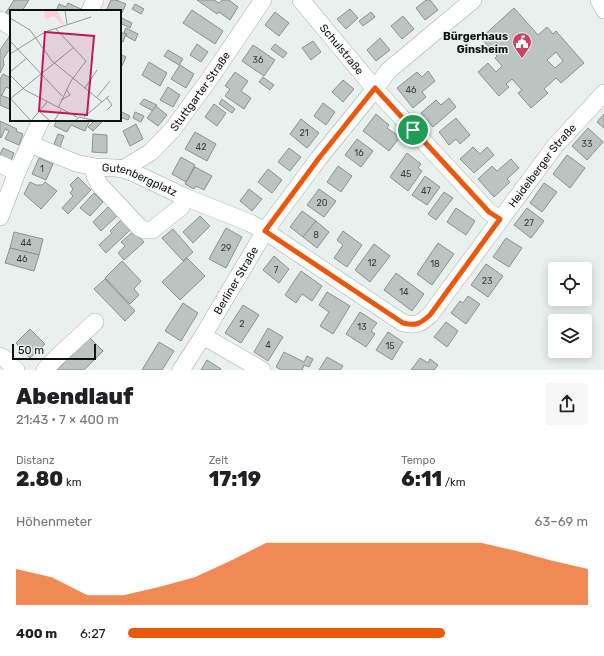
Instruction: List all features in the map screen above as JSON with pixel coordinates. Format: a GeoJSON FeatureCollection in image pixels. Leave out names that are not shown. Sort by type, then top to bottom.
{"type":"FeatureCollection","features":[{"type":"Feature","properties":{"kind":"street"},"geometry":{"type":"LineString","coordinates":[[90,10],[95,0]]}},
{"type":"Feature","properties":{"kind":"street","name":"Stuttgarter Straße"},"geometry":{"type":"LineString","coordinates":[[123,169],[151,152],[174,129],[263,0]]}},
{"type":"Feature","properties":{"kind":"street","name":"Schulstraße"},"geometry":{"type":"LineString","coordinates":[[301,0],[375,88],[489,212],[500,219]]}},
{"type":"Feature","properties":{"kind":"street","name":"Berliner Straße"},"geometry":{"type":"LineString","coordinates":[[181,370],[203,336],[265,231],[319,158],[388,71],[473,0]]}},
{"type":"Feature","properties":{"kind":"street"},"geometry":{"type":"LineString","coordinates":[[599,0],[604,10]]}},
{"type":"Feature","properties":{"kind":"street"},"geometry":{"type":"LineString","coordinates":[[0,20],[10,26]]}},
{"type":"Feature","properties":{"kind":"street","name":"Heidelberger Straße"},"geometry":{"type":"LineString","coordinates":[[265,231],[403,323],[412,325],[422,323],[430,315],[555,146],[604,93]]}},
{"type":"Feature","properties":{"kind":"street"},"geometry":{"type":"LineString","coordinates":[[0,217],[17,172],[41,121]]}},
{"type":"Feature","properties":{"kind":"street","name":"Gutenbergplatz"},"geometry":{"type":"LineString","coordinates":[[30,144],[68,161],[94,167],[123,169],[134,173],[185,197],[265,231]]}},
{"type":"Feature","properties":{"kind":"street"},"geometry":{"type":"LineString","coordinates":[[0,164],[17,172]]}},
{"type":"Feature","properties":{"kind":"street","name":"Gutenbergplatz"},"geometry":{"type":"LineString","coordinates":[[94,167],[95,176],[99,184],[140,228],[144,230],[152,230],[180,207],[185,197]]}},
{"type":"Feature","properties":{"kind":"street"},"geometry":{"type":"LineString","coordinates":[[45,370],[95,322]]}},
{"type":"Feature","properties":{"kind":"street"},"geometry":{"type":"LineString","coordinates":[[203,336],[262,370]]}},
{"type":"Feature","properties":{"kind":"street"},"geometry":{"type":"LineString","coordinates":[[0,356],[16,370]]}},
{"type":"Feature","properties":{"kind":"building"},"geometry":{"type":"Polygon","coordinates":[[[14,0],[29,0],[23,10],[10,10],[10,17],[5,14],[14,0]]]}},
{"type":"Feature","properties":{"kind":"building"},"geometry":{"type":"Polygon","coordinates":[[[111,0],[116,0],[126,4],[121,15],[121,10],[106,10],[111,0]]]}},
{"type":"Feature","properties":{"kind":"building"},"geometry":{"type":"Polygon","coordinates":[[[197,0],[214,0],[219,3],[222,0],[229,0],[238,7],[230,20],[219,12],[217,14],[197,0]]]}},
{"type":"Feature","properties":{"kind":"building"},"geometry":{"type":"Polygon","coordinates":[[[426,0],[430,0],[438,10],[425,20],[416,8],[426,0]]]}},
{"type":"Feature","properties":{"kind":"building"},"geometry":{"type":"Polygon","coordinates":[[[68,3],[81,9],[56,10],[59,4],[66,7],[68,3]]]}},
{"type":"Feature","properties":{"kind":"building"},"geometry":{"type":"Polygon","coordinates":[[[135,4],[144,9],[141,14],[132,9],[135,4]]]}},
{"type":"Feature","properties":{"kind":"building","name":"Bürgerhaus Ginsheim"},"geometry":{"type":"Polygon","coordinates":[[[514,8],[538,35],[547,27],[553,34],[556,31],[584,63],[561,83],[556,78],[544,89],[548,93],[531,108],[518,93],[522,90],[512,79],[506,84],[509,87],[499,96],[478,72],[488,63],[496,72],[502,66],[495,58],[497,56],[481,38],[514,8]],[[556,52],[547,60],[555,68],[563,61],[556,52]]]}},
{"type":"Feature","properties":{"kind":"building"},"geometry":{"type":"Polygon","coordinates":[[[350,9],[358,18],[346,29],[337,19],[350,9]]]}},
{"type":"Feature","properties":{"kind":"building"},"geometry":{"type":"Polygon","coordinates":[[[192,10],[223,31],[215,44],[183,23],[192,10]]]}},
{"type":"Feature","properties":{"kind":"building"},"geometry":{"type":"Polygon","coordinates":[[[275,12],[289,23],[279,36],[265,25],[275,12]]]}},
{"type":"Feature","properties":{"kind":"building"},"geometry":{"type":"Polygon","coordinates":[[[371,12],[375,17],[363,26],[359,21],[371,12]]]}},
{"type":"Feature","properties":{"kind":"building"},"geometry":{"type":"Polygon","coordinates":[[[403,16],[414,29],[402,39],[391,26],[403,16]]]}},
{"type":"Feature","properties":{"kind":"building"},"geometry":{"type":"Polygon","coordinates":[[[122,18],[132,23],[130,28],[121,24],[122,18]]]}},
{"type":"Feature","properties":{"kind":"building"},"geometry":{"type":"Polygon","coordinates":[[[126,28],[138,34],[135,41],[126,36],[127,34],[124,32],[126,28]]]}},
{"type":"Feature","properties":{"kind":"building"},"geometry":{"type":"Polygon","coordinates":[[[121,32],[126,34],[123,42],[121,41],[121,32]]]}},
{"type":"Feature","properties":{"kind":"building"},"geometry":{"type":"Polygon","coordinates":[[[10,35],[10,50],[3,59],[4,65],[0,73],[0,50],[10,35]]]}},
{"type":"Feature","properties":{"kind":"building"},"geometry":{"type":"Polygon","coordinates":[[[380,38],[390,50],[376,61],[367,50],[380,38]]]}},
{"type":"Feature","properties":{"kind":"building"},"geometry":{"type":"Polygon","coordinates":[[[313,41],[321,52],[311,60],[302,48],[313,41]]]}},
{"type":"Feature","properties":{"kind":"building"},"geometry":{"type":"Polygon","coordinates":[[[197,44],[208,52],[201,62],[190,55],[197,44]]]}},
{"type":"Feature","properties":{"kind":"building"},"geometry":{"type":"Polygon","coordinates":[[[275,44],[287,53],[283,58],[271,49],[275,44]]]}},
{"type":"Feature","properties":{"kind":"building"},"geometry":{"type":"Polygon","coordinates":[[[253,45],[275,60],[264,76],[242,61],[253,45]]]}},
{"type":"Feature","properties":{"kind":"building"},"geometry":{"type":"Polygon","coordinates":[[[168,50],[183,59],[179,65],[164,56],[168,50]]]}},
{"type":"Feature","properties":{"kind":"building"},"geometry":{"type":"Polygon","coordinates":[[[121,54],[126,57],[121,66],[121,54]]]}},
{"type":"Feature","properties":{"kind":"building"},"geometry":{"type":"Polygon","coordinates":[[[149,62],[167,73],[160,86],[142,75],[149,62]]]}},
{"type":"Feature","properties":{"kind":"building"},"geometry":{"type":"Polygon","coordinates":[[[180,65],[194,74],[186,88],[171,79],[180,65]]]}},
{"type":"Feature","properties":{"kind":"building"},"geometry":{"type":"Polygon","coordinates":[[[428,71],[435,81],[422,92],[426,97],[413,108],[397,88],[417,72],[422,77],[428,71]]]}},
{"type":"Feature","properties":{"kind":"building"},"geometry":{"type":"Polygon","coordinates":[[[235,72],[248,81],[241,91],[251,98],[244,109],[225,96],[230,89],[225,86],[235,72]]]}},
{"type":"Feature","properties":{"kind":"building"},"geometry":{"type":"Polygon","coordinates":[[[3,74],[10,78],[10,89],[6,87],[2,95],[0,94],[0,79],[3,74]]]}},
{"type":"Feature","properties":{"kind":"building"},"geometry":{"type":"Polygon","coordinates":[[[263,77],[274,85],[270,90],[259,82],[263,77]]]}},
{"type":"Feature","properties":{"kind":"building"},"geometry":{"type":"Polygon","coordinates":[[[343,80],[354,89],[343,102],[332,92],[343,80]]]}},
{"type":"Feature","properties":{"kind":"building"},"geometry":{"type":"Polygon","coordinates":[[[168,87],[180,95],[173,107],[160,100],[168,87]]]}},
{"type":"Feature","properties":{"kind":"building"},"geometry":{"type":"Polygon","coordinates":[[[0,95],[10,99],[10,110],[0,105],[0,95]]]}},
{"type":"Feature","properties":{"kind":"building"},"geometry":{"type":"Polygon","coordinates":[[[449,98],[456,107],[433,127],[421,113],[436,100],[441,105],[449,98]]]}},
{"type":"Feature","properties":{"kind":"building"},"geometry":{"type":"Polygon","coordinates":[[[144,99],[157,105],[153,111],[140,104],[144,99]]]}},
{"type":"Feature","properties":{"kind":"building"},"geometry":{"type":"Polygon","coordinates":[[[222,99],[235,109],[232,113],[219,104],[222,99]]]}},
{"type":"Feature","properties":{"kind":"building"},"geometry":{"type":"Polygon","coordinates":[[[323,103],[335,112],[326,125],[314,116],[323,103]]]}},
{"type":"Feature","properties":{"kind":"building"},"geometry":{"type":"Polygon","coordinates":[[[214,104],[226,113],[217,126],[205,117],[214,104]]]}},
{"type":"Feature","properties":{"kind":"building"},"geometry":{"type":"Polygon","coordinates":[[[156,106],[167,115],[158,126],[147,118],[156,106]]]}},
{"type":"Feature","properties":{"kind":"building"},"geometry":{"type":"Polygon","coordinates":[[[122,112],[130,116],[128,120],[121,117],[122,112]]]}},
{"type":"Feature","properties":{"kind":"building"},"geometry":{"type":"Polygon","coordinates":[[[135,112],[144,116],[141,122],[133,118],[135,112]]]}},
{"type":"Feature","properties":{"kind":"building"},"geometry":{"type":"Polygon","coordinates":[[[376,114],[389,125],[387,128],[400,137],[389,151],[363,131],[376,114]]]}},
{"type":"Feature","properties":{"kind":"building"},"geometry":{"type":"Polygon","coordinates":[[[604,114],[604,128],[597,122],[604,114]]]}},
{"type":"Feature","properties":{"kind":"building"},"geometry":{"type":"Polygon","coordinates":[[[456,118],[470,135],[460,144],[456,139],[449,145],[439,132],[456,118]]]}},
{"type":"Feature","properties":{"kind":"building"},"geometry":{"type":"Polygon","coordinates":[[[301,119],[319,133],[307,148],[290,134],[301,119]]]}},
{"type":"Feature","properties":{"kind":"building"},"geometry":{"type":"Polygon","coordinates":[[[0,121],[17,129],[16,131],[23,134],[19,145],[5,139],[9,131],[5,129],[1,138],[0,137],[0,121]]]}},
{"type":"Feature","properties":{"kind":"building"},"geometry":{"type":"Polygon","coordinates":[[[56,121],[90,121],[85,131],[71,125],[67,132],[54,126],[56,121]]]}},
{"type":"Feature","properties":{"kind":"building"},"geometry":{"type":"Polygon","coordinates":[[[94,121],[102,122],[93,131],[88,127],[94,121]]]}},
{"type":"Feature","properties":{"kind":"building"},"geometry":{"type":"Polygon","coordinates":[[[136,124],[143,139],[130,146],[123,131],[136,124]]]}},
{"type":"Feature","properties":{"kind":"building"},"geometry":{"type":"Polygon","coordinates":[[[588,128],[603,142],[587,160],[572,146],[588,128]]]}},
{"type":"Feature","properties":{"kind":"building"},"geometry":{"type":"Polygon","coordinates":[[[195,132],[216,144],[207,161],[185,149],[195,132]]]}},
{"type":"Feature","properties":{"kind":"building"},"geometry":{"type":"Polygon","coordinates":[[[58,134],[64,136],[60,147],[54,144],[58,134]]]}},
{"type":"Feature","properties":{"kind":"building"},"geometry":{"type":"Polygon","coordinates":[[[93,134],[107,135],[107,153],[92,152],[93,134]]]}},
{"type":"Feature","properties":{"kind":"building"},"geometry":{"type":"Polygon","coordinates":[[[357,139],[373,151],[361,167],[345,155],[357,139]]]}},
{"type":"Feature","properties":{"kind":"building"},"geometry":{"type":"Polygon","coordinates":[[[473,147],[480,154],[487,147],[494,155],[474,173],[460,159],[473,147]]]}},
{"type":"Feature","properties":{"kind":"building"},"geometry":{"type":"Polygon","coordinates":[[[3,148],[14,153],[10,163],[0,158],[3,148]]]}},
{"type":"Feature","properties":{"kind":"building"},"geometry":{"type":"Polygon","coordinates":[[[289,148],[301,157],[290,171],[278,162],[289,148]]]}},
{"type":"Feature","properties":{"kind":"building"},"geometry":{"type":"Polygon","coordinates":[[[407,153],[421,164],[418,168],[422,171],[408,191],[390,177],[407,153]]]}},
{"type":"Feature","properties":{"kind":"building"},"geometry":{"type":"Polygon","coordinates":[[[567,155],[585,168],[570,188],[553,174],[567,155]]]}},
{"type":"Feature","properties":{"kind":"building"},"geometry":{"type":"Polygon","coordinates":[[[181,157],[195,165],[186,182],[172,174],[181,157]]]}},
{"type":"Feature","properties":{"kind":"building"},"geometry":{"type":"Polygon","coordinates":[[[39,158],[53,164],[46,180],[32,174],[39,158]]]}},
{"type":"Feature","properties":{"kind":"building"},"geometry":{"type":"Polygon","coordinates":[[[511,159],[519,168],[507,179],[510,182],[494,197],[478,179],[492,166],[497,171],[511,159]]]}},
{"type":"Feature","properties":{"kind":"building"},"geometry":{"type":"Polygon","coordinates":[[[338,166],[352,176],[341,192],[327,182],[338,166]]]}},
{"type":"Feature","properties":{"kind":"building"},"geometry":{"type":"Polygon","coordinates":[[[195,167],[212,176],[204,190],[196,186],[194,189],[185,184],[195,167]]]}},
{"type":"Feature","properties":{"kind":"building"},"geometry":{"type":"Polygon","coordinates":[[[268,169],[282,180],[272,193],[258,182],[268,169]]]}},
{"type":"Feature","properties":{"kind":"building"},"geometry":{"type":"Polygon","coordinates":[[[425,176],[440,187],[427,205],[412,195],[425,176]]]}},
{"type":"Feature","properties":{"kind":"building"},"geometry":{"type":"Polygon","coordinates":[[[78,177],[91,190],[68,214],[62,208],[73,196],[70,193],[73,189],[70,185],[78,177]]]}},
{"type":"Feature","properties":{"kind":"building"},"geometry":{"type":"Polygon","coordinates":[[[30,182],[36,185],[42,185],[45,182],[57,191],[41,209],[24,194],[30,182]]]}},
{"type":"Feature","properties":{"kind":"building"},"geometry":{"type":"Polygon","coordinates":[[[544,183],[557,192],[542,212],[530,203],[544,183]]]}},
{"type":"Feature","properties":{"kind":"building"},"geometry":{"type":"Polygon","coordinates":[[[249,189],[262,199],[252,211],[240,201],[249,189]]]}},
{"type":"Feature","properties":{"kind":"building"},"geometry":{"type":"Polygon","coordinates":[[[319,189],[336,201],[324,217],[307,205],[319,189]]]}},
{"type":"Feature","properties":{"kind":"building"},"geometry":{"type":"Polygon","coordinates":[[[444,192],[453,198],[436,220],[428,214],[444,192]]]}},
{"type":"Feature","properties":{"kind":"building"},"geometry":{"type":"Polygon","coordinates":[[[94,193],[103,202],[90,216],[80,208],[94,193]]]}},
{"type":"Feature","properties":{"kind":"building"},"geometry":{"type":"Polygon","coordinates":[[[108,207],[117,216],[101,231],[93,222],[108,207]]]}},
{"type":"Feature","properties":{"kind":"building"},"geometry":{"type":"Polygon","coordinates":[[[456,208],[475,221],[466,235],[447,222],[456,208]]]}},
{"type":"Feature","properties":{"kind":"building"},"geometry":{"type":"Polygon","coordinates":[[[527,208],[544,221],[531,238],[514,225],[527,208]]]}},
{"type":"Feature","properties":{"kind":"building"},"geometry":{"type":"Polygon","coordinates":[[[302,211],[316,221],[303,237],[290,227],[302,211]]]}},
{"type":"Feature","properties":{"kind":"building"},"geometry":{"type":"Polygon","coordinates":[[[200,216],[210,226],[193,243],[183,232],[200,216]]]}},
{"type":"Feature","properties":{"kind":"building"},"geometry":{"type":"Polygon","coordinates":[[[122,219],[131,229],[106,253],[99,245],[112,233],[110,231],[122,219]]]}},
{"type":"Feature","properties":{"kind":"building"},"geometry":{"type":"Polygon","coordinates":[[[316,221],[329,232],[317,248],[303,237],[316,221]]]}},
{"type":"Feature","properties":{"kind":"building"},"geometry":{"type":"Polygon","coordinates":[[[226,228],[242,237],[226,268],[209,259],[226,228]]]}},
{"type":"Feature","properties":{"kind":"building"},"geometry":{"type":"Polygon","coordinates":[[[173,229],[193,252],[183,261],[162,238],[173,229]]]}},
{"type":"Feature","properties":{"kind":"building"},"geometry":{"type":"Polygon","coordinates":[[[134,231],[144,242],[124,260],[118,253],[125,246],[121,242],[134,231]]]}},
{"type":"Feature","properties":{"kind":"building"},"geometry":{"type":"Polygon","coordinates":[[[343,231],[362,245],[347,267],[334,258],[343,245],[337,240],[343,231]]]}},
{"type":"Feature","properties":{"kind":"building"},"geometry":{"type":"Polygon","coordinates":[[[14,232],[43,239],[39,255],[10,248],[14,232]]]}},
{"type":"Feature","properties":{"kind":"building"},"geometry":{"type":"Polygon","coordinates":[[[506,238],[522,248],[509,267],[493,257],[506,238]]]}},
{"type":"Feature","properties":{"kind":"building"},"geometry":{"type":"Polygon","coordinates":[[[438,243],[454,254],[432,285],[417,274],[438,243]]]}},
{"type":"Feature","properties":{"kind":"building"},"geometry":{"type":"Polygon","coordinates":[[[374,244],[390,256],[370,282],[355,270],[374,244]]]}},
{"type":"Feature","properties":{"kind":"building"},"geometry":{"type":"Polygon","coordinates":[[[10,248],[39,255],[34,271],[5,263],[10,248]]]}},
{"type":"Feature","properties":{"kind":"building"},"geometry":{"type":"Polygon","coordinates":[[[274,256],[289,269],[279,283],[263,270],[274,256]]]}},
{"type":"Feature","properties":{"kind":"building"},"geometry":{"type":"Polygon","coordinates":[[[187,258],[205,276],[180,300],[162,282],[187,258]]]}},
{"type":"Feature","properties":{"kind":"building"},"geometry":{"type":"Polygon","coordinates":[[[122,261],[141,281],[134,289],[139,295],[130,304],[105,278],[122,261]]]}},
{"type":"Feature","properties":{"kind":"building"},"geometry":{"type":"Polygon","coordinates":[[[486,264],[503,276],[488,297],[471,285],[486,264]]]}},
{"type":"Feature","properties":{"kind":"building"},"geometry":{"type":"Polygon","coordinates":[[[301,271],[322,286],[312,301],[302,294],[296,303],[285,295],[301,271]]]}},
{"type":"Feature","properties":{"kind":"building"},"geometry":{"type":"Polygon","coordinates":[[[396,273],[424,294],[412,311],[384,290],[396,273]]]}},
{"type":"Feature","properties":{"kind":"building"},"geometry":{"type":"Polygon","coordinates":[[[105,279],[135,311],[125,321],[94,289],[105,279]]]}},
{"type":"Feature","properties":{"kind":"building"},"geometry":{"type":"Polygon","coordinates":[[[327,292],[350,306],[333,334],[320,326],[329,312],[319,305],[327,292]]]}},
{"type":"Feature","properties":{"kind":"building"},"geometry":{"type":"Polygon","coordinates":[[[468,296],[480,304],[466,324],[451,313],[460,301],[463,303],[468,296]]]}},
{"type":"Feature","properties":{"kind":"building"},"geometry":{"type":"Polygon","coordinates":[[[183,303],[198,313],[181,341],[165,331],[183,303]]]}},
{"type":"Feature","properties":{"kind":"building"},"geometry":{"type":"Polygon","coordinates":[[[243,305],[259,315],[241,343],[225,333],[243,305]]]}},
{"type":"Feature","properties":{"kind":"building"},"geometry":{"type":"Polygon","coordinates":[[[360,312],[377,323],[371,331],[375,334],[366,347],[346,334],[360,312]]]}},
{"type":"Feature","properties":{"kind":"building"},"geometry":{"type":"Polygon","coordinates":[[[446,322],[458,331],[447,347],[434,337],[446,322]]]}},
{"type":"Feature","properties":{"kind":"building"},"geometry":{"type":"Polygon","coordinates":[[[268,328],[283,337],[268,361],[254,352],[268,328]]]}},
{"type":"Feature","properties":{"kind":"building"},"geometry":{"type":"Polygon","coordinates":[[[30,329],[45,344],[30,358],[16,343],[30,329]]]}},
{"type":"Feature","properties":{"kind":"building"},"geometry":{"type":"Polygon","coordinates":[[[388,332],[403,342],[392,360],[376,350],[388,332]]]}},
{"type":"Feature","properties":{"kind":"building"},"geometry":{"type":"Polygon","coordinates":[[[89,337],[103,351],[84,370],[57,370],[89,337]]]}},
{"type":"Feature","properties":{"kind":"building"},"geometry":{"type":"Polygon","coordinates":[[[159,342],[174,351],[162,370],[142,370],[159,342]]]}},
{"type":"Feature","properties":{"kind":"building"},"geometry":{"type":"Polygon","coordinates":[[[284,352],[304,362],[307,356],[313,359],[309,367],[304,365],[302,370],[281,370],[276,367],[284,352]]]}},
{"type":"Feature","properties":{"kind":"building"},"geometry":{"type":"Polygon","coordinates":[[[327,357],[343,366],[340,370],[319,370],[327,357]]]}},
{"type":"Feature","properties":{"kind":"building"},"geometry":{"type":"Polygon","coordinates":[[[420,358],[428,363],[430,359],[438,365],[434,370],[411,370],[420,358]]]}},
{"type":"Feature","properties":{"kind":"building"},"geometry":{"type":"Polygon","coordinates":[[[207,360],[221,369],[201,370],[207,360]]]}},
{"type":"Feature","properties":{"kind":"place","name":"Bürgerhaus Ginsheim"},"geometry":{"type":"Point","coordinates":[522,59]}},
{"type":"Feature","properties":{"kind":"route"},"geometry":{"type":"LineString","coordinates":[[375,88],[413,130],[489,212],[500,219],[430,315],[422,323],[412,325],[403,323],[265,231],[319,158],[375,88]]}}]}
